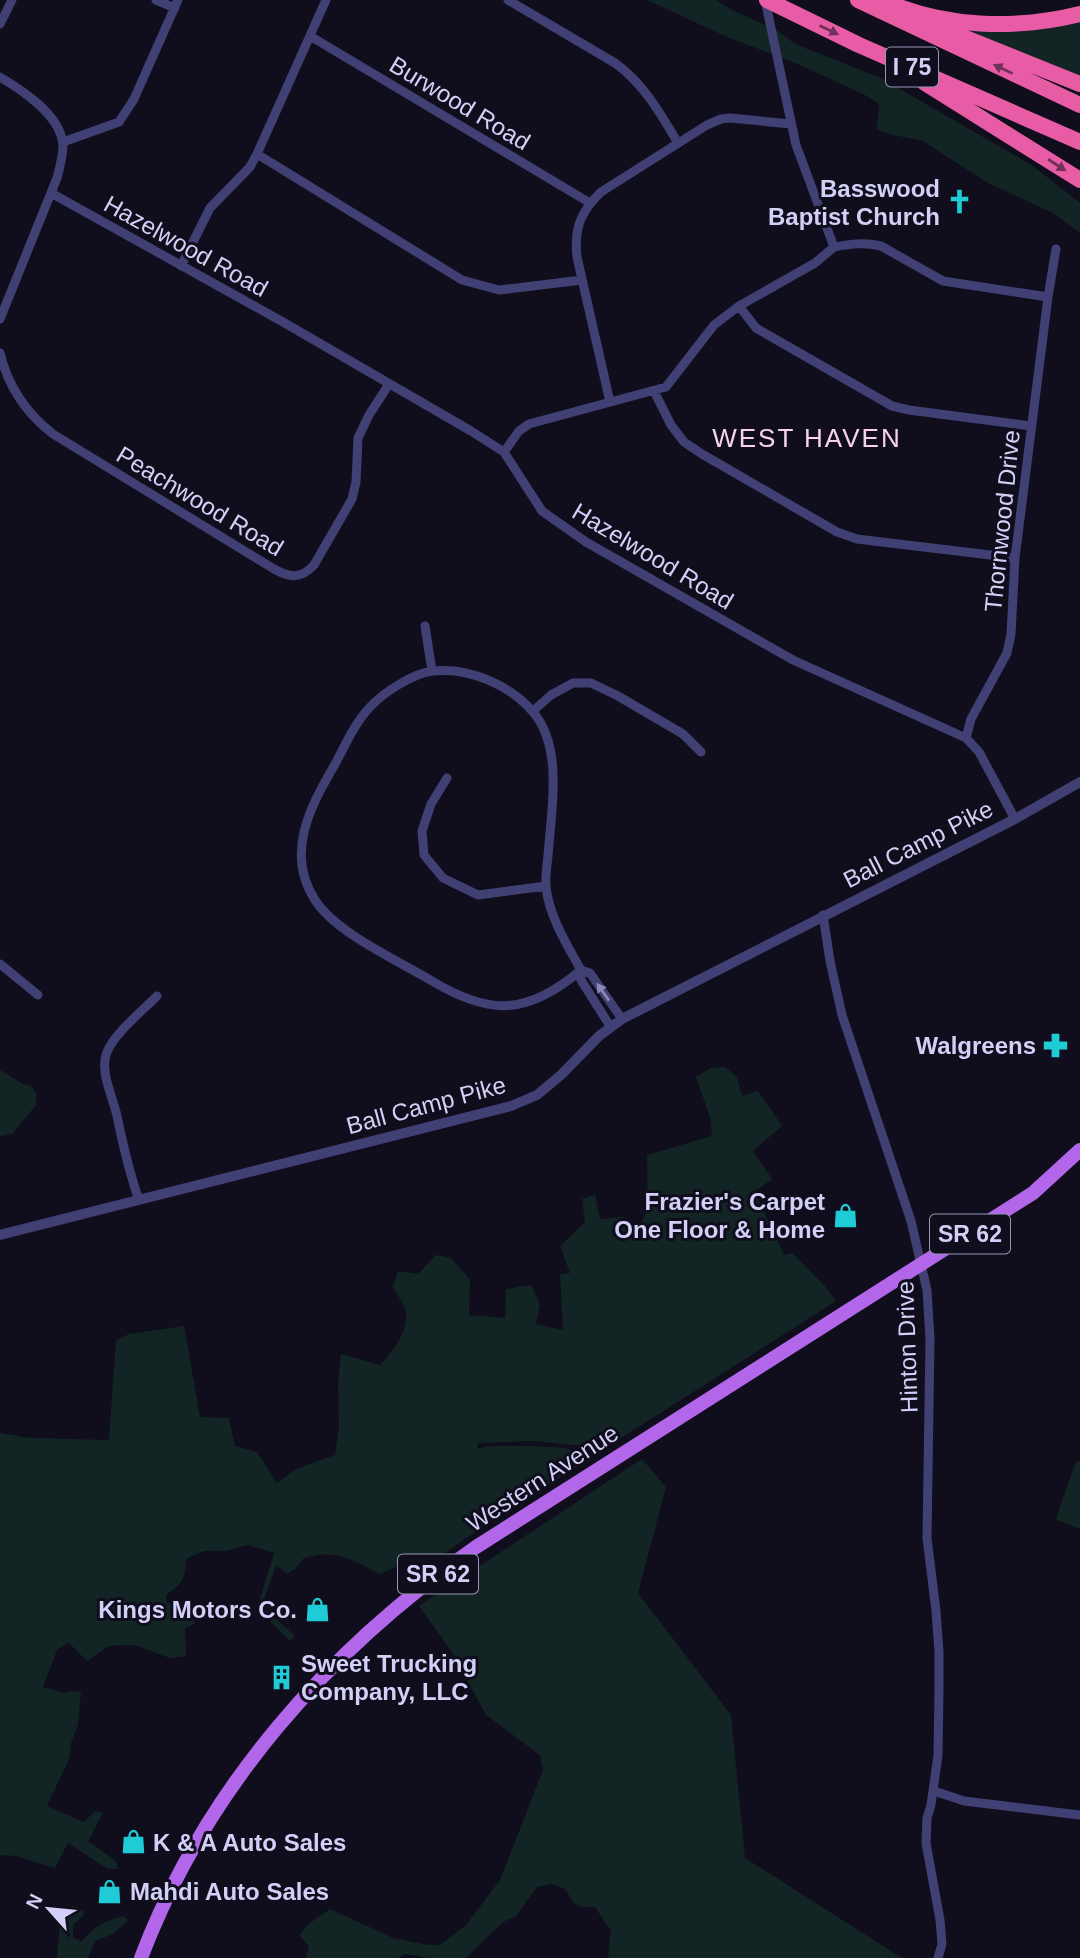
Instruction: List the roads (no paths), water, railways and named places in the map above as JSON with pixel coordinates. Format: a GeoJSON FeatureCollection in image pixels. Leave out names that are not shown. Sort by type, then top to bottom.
{"type":"FeatureCollection","features":[{"type":"Feature","properties":{"kind":"highway","name":"I 75"},"geometry":{"type":"LineString","coordinates":[[766,0],[859,45],[1080,142]]}},
{"type":"Feature","properties":{"kind":"highway","name":"I 75"},"geometry":{"type":"LineString","coordinates":[[858,0],[1080,105]]}},
{"type":"Feature","properties":{"kind":"highway"},"geometry":{"type":"LineString","coordinates":[[889,3],[937,18],[985,24],[1026,24],[1080,14]]}},
{"type":"Feature","properties":{"kind":"highway"},"geometry":{"type":"LineString","coordinates":[[889,3],[933,25],[1080,85]]}},
{"type":"Feature","properties":{"kind":"highway"},"geometry":{"type":"LineString","coordinates":[[859,45],[953,99],[1080,180]]}},
{"type":"Feature","properties":{"kind":"main road","name":"Western Avenue"},"geometry":{"type":"LineString","coordinates":[[141,1958],[189,1857],[237,1779],[318,1680],[382,1619],[476,1547],[1033,1193],[1080,1150]]}},
{"type":"Feature","properties":{"kind":"street"},"geometry":{"type":"LineString","coordinates":[[0,24],[12,0]]}},
{"type":"Feature","properties":{"kind":"street"},"geometry":{"type":"LineString","coordinates":[[63,142],[119,122],[134,99],[176,4],[156,0]]}},
{"type":"Feature","properties":{"kind":"street"},"geometry":{"type":"LineString","coordinates":[[181,266],[210,208],[250,167],[326,0]]}},
{"type":"Feature","properties":{"kind":"street"},"geometry":{"type":"LineString","coordinates":[[508,0],[630,74],[647,92],[678,143]]}},
{"type":"Feature","properties":{"kind":"street"},"geometry":{"type":"LineString","coordinates":[[766,0],[790,124],[834,247]]}},
{"type":"Feature","properties":{"kind":"street","name":"Burwood Road"},"geometry":{"type":"LineString","coordinates":[[310,36],[590,203]]}},
{"type":"Feature","properties":{"kind":"street"},"geometry":{"type":"LineString","coordinates":[[0,76],[40,105],[51,118],[63,142],[62,160],[51,193],[0,319]]}},
{"type":"Feature","properties":{"kind":"street"},"geometry":{"type":"LineString","coordinates":[[610,402],[576,244],[581,215],[601,192],[707,125],[721,119],[741,118],[790,124]]}},
{"type":"Feature","properties":{"kind":"street"},"geometry":{"type":"LineString","coordinates":[[257,154],[462,280],[499,290],[582,280]]}},
{"type":"Feature","properties":{"kind":"street","name":"Hazelwood Road"},"geometry":{"type":"LineString","coordinates":[[51,193],[283,322],[504,452],[542,511],[586,542],[793,660],[966,738],[979,752],[1015,819]]}},
{"type":"Feature","properties":{"kind":"street"},"geometry":{"type":"LineString","coordinates":[[504,452],[519,431],[529,424],[666,387],[714,325],[739,306],[815,263],[834,247],[859,242],[881,246],[943,281],[1048,298]]}},
{"type":"Feature","properties":{"kind":"street","name":"Thornwood Drive"},"geometry":{"type":"LineString","coordinates":[[966,738],[971,719],[1007,653],[1011,634],[1014,558],[1056,249]]}},
{"type":"Feature","properties":{"kind":"street"},"geometry":{"type":"LineString","coordinates":[[739,306],[757,328],[892,406],[1031,426]]}},
{"type":"Feature","properties":{"kind":"street","name":"Peachwood Road"},"geometry":{"type":"LineString","coordinates":[[0,353],[4,367],[23,404],[36,421],[53,434],[284,575],[297,577],[314,565],[345,514],[356,482],[358,438],[389,384]]}},
{"type":"Feature","properties":{"kind":"street"},"geometry":{"type":"LineString","coordinates":[[654,391],[671,425],[684,442],[836,532],[857,539],[1014,558]]}},
{"type":"Feature","properties":{"kind":"street"},"geometry":{"type":"LineString","coordinates":[[425,626],[432,671]]}},
{"type":"Feature","properties":{"kind":"street"},"geometry":{"type":"LineString","coordinates":[[581,970],[548,993],[526,1003],[513,1006],[482,1005],[453,993],[341,926],[326,914],[316,901],[308,888],[302,851],[306,820],[361,717],[394,687],[432,671],[476,676],[505,689],[533,711],[542,725],[553,755],[546,886],[552,911],[581,970],[581,980],[610,1026]]}},
{"type":"Feature","properties":{"kind":"street"},"geometry":{"type":"LineString","coordinates":[[533,711],[551,695],[573,683],[591,683],[683,734],[701,752]]}},
{"type":"Feature","properties":{"kind":"street"},"geometry":{"type":"LineString","coordinates":[[447,778],[431,804],[422,831],[424,855],[443,878],[478,895],[546,886]]}},
{"type":"Feature","properties":{"kind":"street","name":"Ball Camp Pike"},"geometry":{"type":"LineString","coordinates":[[0,1235],[511,1106],[537,1095],[610,1026],[622,1019],[1015,819],[1080,782]]}},
{"type":"Feature","properties":{"kind":"street","name":"Hinton Drive"},"geometry":{"type":"LineString","coordinates":[[823,915],[842,1015],[909,1215],[927,1290],[930,1339],[927,1538],[939,1652],[938,1755],[934,1791],[927,1818],[926,1843],[940,1920],[942,1944],[938,1958]]}},
{"type":"Feature","properties":{"kind":"street"},"geometry":{"type":"LineString","coordinates":[[0,964],[38,995]]}},
{"type":"Feature","properties":{"kind":"street"},"geometry":{"type":"LineString","coordinates":[[581,970],[590,973],[622,1019]]}},
{"type":"Feature","properties":{"kind":"street"},"geometry":{"type":"LineString","coordinates":[[139,1200],[122,1146],[105,1071],[105,1059],[112,1043],[157,996]]}},
{"type":"Feature","properties":{"kind":"street"},"geometry":{"type":"LineString","coordinates":[[934,1791],[964,1801],[1080,1815]]}},
{"type":"Feature","properties":{"kind":"place","name":"Basswood Baptist Church"},"geometry":{"type":"Point","coordinates":[960,202]}},
{"type":"Feature","properties":{"kind":"place","name":"Walgreens"},"geometry":{"type":"Point","coordinates":[1056,1045]}},
{"type":"Feature","properties":{"kind":"place","name":"Frazier's Carpet One Floor & Home"},"geometry":{"type":"Point","coordinates":[845,1215]}},
{"type":"Feature","properties":{"kind":"place","name":"Kings Motors Co."},"geometry":{"type":"Point","coordinates":[317,1609]}},
{"type":"Feature","properties":{"kind":"place","name":"Sweet Trucking Company, LLC"},"geometry":{"type":"Point","coordinates":[281,1677]}},
{"type":"Feature","properties":{"kind":"place","name":"K & A Auto Sales"},"geometry":{"type":"Point","coordinates":[133,1842]}},
{"type":"Feature","properties":{"kind":"place","name":"Mahdi Auto Sales"},"geometry":{"type":"Point","coordinates":[110,1891]}},
{"type":"Feature","properties":{"kind":"district","name":"WEST HAVEN"},"geometry":{"type":"Point","coordinates":[807,438]}}]}
